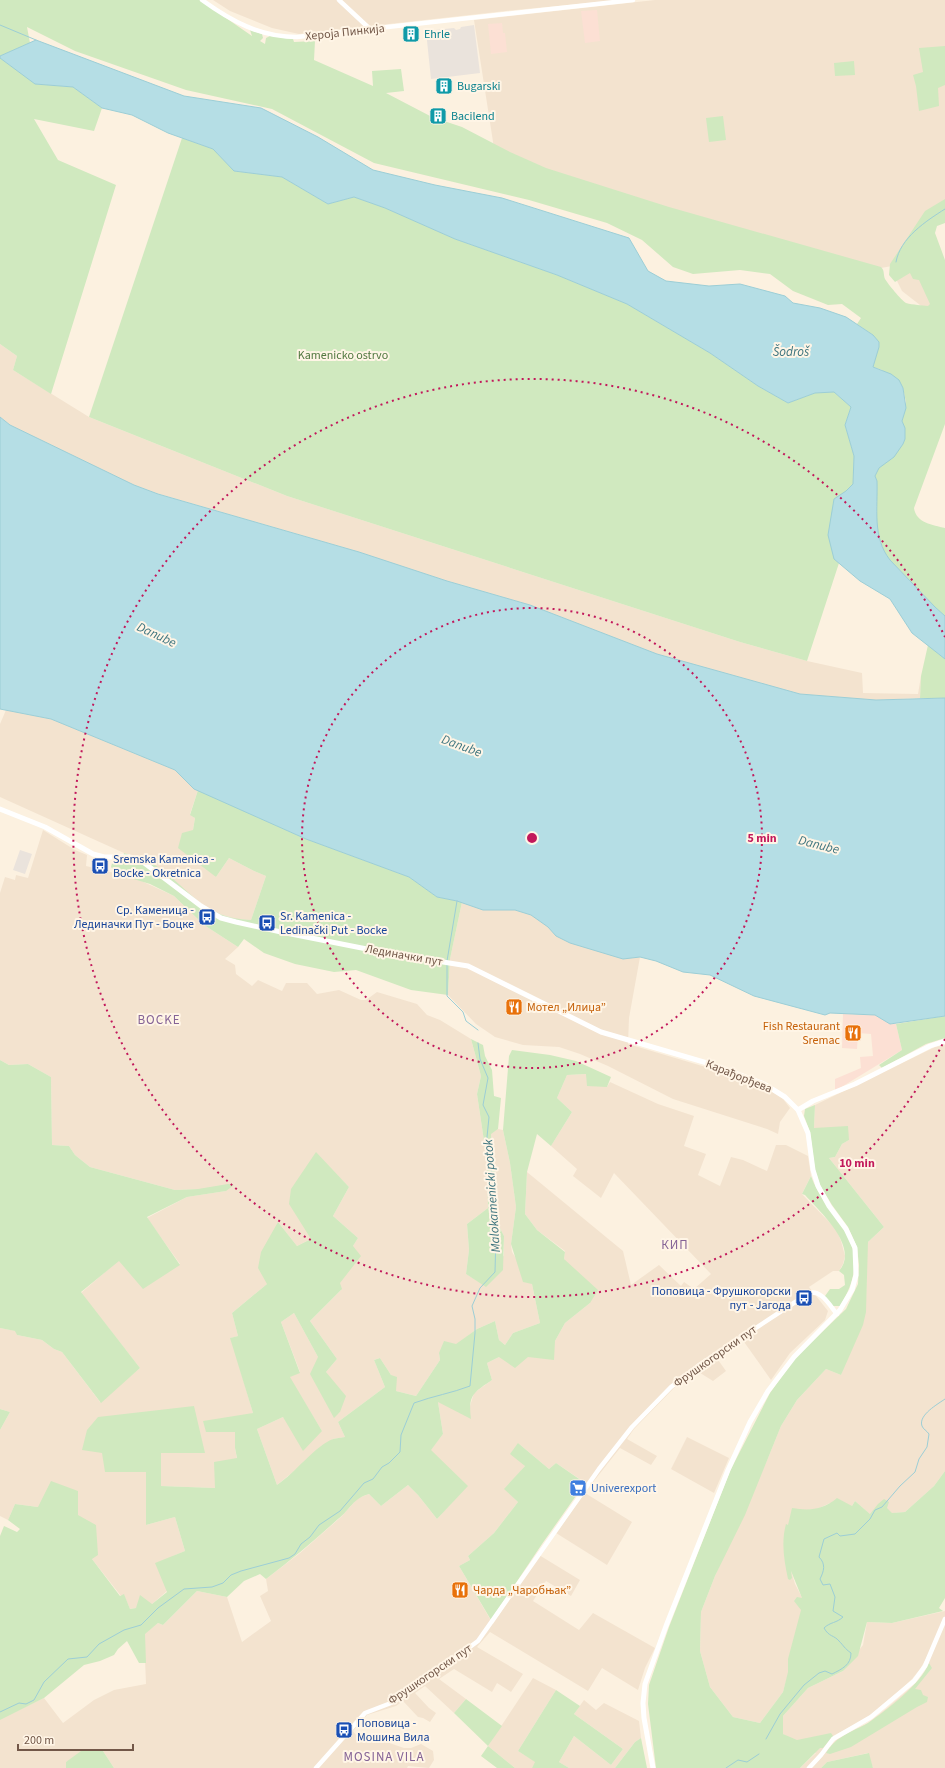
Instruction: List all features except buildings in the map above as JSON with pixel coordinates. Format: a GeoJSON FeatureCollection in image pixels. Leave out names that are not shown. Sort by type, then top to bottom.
{"type":"FeatureCollection","features":[{"type":"Feature","properties":{"kind":"main road","name":"Лединачки пут"},"geometry":{"type":"LineString","coordinates":[[0,809],[45,827],[93,854],[132,857],[139,859],[207,910],[228,920],[388,953],[468,966],[544,1004]]}},
{"type":"Feature","properties":{"kind":"main road","name":"Карађорђева"},"geometry":{"type":"LineString","coordinates":[[544,1004],[601,1032],[696,1059],[760,1082],[779,1092],[798,1110]]}},
{"type":"Feature","properties":{"kind":"main road"},"geometry":{"type":"LineString","coordinates":[[653,1768],[644,1718],[643,1703],[645,1684],[666,1626],[728,1470],[750,1422],[780,1372],[846,1303],[856,1275],[856,1255],[846,1229],[829,1206],[818,1186],[813,1170],[808,1133],[798,1110],[813,1101],[855,1084],[930,1046],[945,1041]]}},
{"type":"Feature","properties":{"kind":"street","name":"Хероја Пинкија"},"geometry":{"type":"LineString","coordinates":[[202,0],[228,18],[249,28],[268,34],[292,37],[360,31],[633,0]]}},
{"type":"Feature","properties":{"kind":"street"},"geometry":{"type":"LineString","coordinates":[[339,0],[370,29]]}},
{"type":"Feature","properties":{"kind":"street"},"geometry":{"type":"LineString","coordinates":[[360,20],[360,31]]}},
{"type":"Feature","properties":{"kind":"street","name":"Фрушкогорски пут"},"geometry":{"type":"LineString","coordinates":[[316,1768],[365,1713],[391,1703],[403,1696],[478,1642],[599,1469],[632,1427],[670,1387],[698,1366],[809,1292],[818,1293],[837,1314]]}},
{"type":"Feature","properties":{"kind":"street"},"geometry":{"type":"LineString","coordinates":[[808,1768],[822,1755],[834,1739],[871,1717],[914,1681],[925,1666],[945,1619]]}},
{"type":"Feature","properties":{"kind":"shaded area"},"geometry":{"type":"Polygon","coordinates":[[[213,0],[620,0],[299,34],[272,28],[230,11],[213,0]]]}},
{"type":"Feature","properties":{"kind":"shaded area"},"geometry":{"type":"Polygon","coordinates":[[[655,0],[945,0],[945,213],[926,229],[943,280],[929,312],[902,291],[894,275],[892,266],[881,268],[560,177],[494,148],[474,20],[655,0]]]}},
{"type":"Feature","properties":{"kind":"shaded area"},"geometry":{"type":"Polygon","coordinates":[[[597,10],[600,41],[585,43],[581,11],[597,10]]]}},
{"type":"Feature","properties":{"kind":"shaded area"},"geometry":{"type":"Polygon","coordinates":[[[502,23],[503,33],[505,33],[507,52],[491,54],[488,24],[502,23]]]}},
{"type":"Feature","properties":{"kind":"shaded area"},"geometry":{"type":"Polygon","coordinates":[[[474,25],[480,73],[431,79],[426,31],[454,28],[456,30],[460,29],[461,27],[474,25]]]}},
{"type":"Feature","properties":{"kind":"shaded area"},"geometry":{"type":"Polygon","coordinates":[[[0,344],[17,356],[13,370],[89,417],[287,496],[740,642],[807,661],[862,673],[863,693],[918,694],[921,676],[920,698],[876,700],[800,694],[731,676],[657,654],[530,605],[447,581],[359,552],[159,494],[134,485],[10,425],[0,417],[0,344]]]}},
{"type":"Feature","properties":{"kind":"shaded area"},"geometry":{"type":"Polygon","coordinates":[[[6,710],[51,719],[175,770],[194,789],[198,790],[190,814],[195,818],[193,830],[216,877],[229,858],[266,876],[251,920],[236,919],[216,913],[201,904],[146,860],[124,853],[0,797],[0,724],[6,710]]]}},
{"type":"Feature","properties":{"kind":"shaded area"},"geometry":{"type":"Polygon","coordinates":[[[43,830],[75,850],[87,855],[86,866],[135,878],[174,896],[204,925],[238,947],[225,959],[235,965],[236,974],[252,986],[258,980],[282,991],[286,983],[307,983],[317,994],[339,990],[361,1000],[366,1000],[377,992],[417,1004],[427,1015],[440,1020],[471,1039],[481,1076],[477,1094],[487,1161],[488,1208],[467,1224],[469,1250],[466,1274],[486,1286],[504,1255],[504,1236],[498,1224],[491,1133],[498,1129],[503,1130],[510,1163],[516,1207],[511,1244],[512,1252],[532,1284],[540,1323],[513,1333],[505,1345],[499,1340],[495,1321],[477,1329],[456,1345],[439,1353],[440,1360],[416,1396],[396,1391],[391,1375],[380,1358],[374,1360],[385,1387],[338,1422],[345,1437],[333,1439],[277,1485],[257,1429],[283,1417],[322,1431],[289,1377],[300,1372],[281,1322],[294,1313],[318,1357],[334,1417],[340,1412],[326,1372],[337,1359],[310,1321],[341,1290],[339,1283],[353,1246],[358,1238],[333,1216],[349,1187],[316,1153],[311,1239],[297,1246],[278,1222],[267,1284],[232,1313],[238,1336],[231,1338],[253,1413],[206,1432],[235,1432],[237,1459],[215,1488],[161,1486],[160,1453],[194,1406],[102,1453],[146,1472],[146,1525],[175,1517],[185,1551],[173,1556],[167,1591],[152,1604],[130,1609],[124,1595],[121,1596],[92,1559],[38,1507],[15,1504],[8,1520],[0,1516],[0,1430],[10,1412],[0,1409],[0,1328],[16,1331],[17,1335],[42,1340],[54,1349],[62,1352],[100,1402],[140,1368],[81,1293],[119,1260],[180,1264],[147,1218],[187,1197],[226,1191],[198,1189],[175,1190],[90,1167],[75,1155],[69,1146],[52,1145],[51,1077],[28,1064],[9,1065],[0,1060],[0,893],[5,877],[15,880],[16,875],[28,878],[43,830]]]}},
{"type":"Feature","properties":{"kind":"shaded area"},"geometry":{"type":"Polygon","coordinates":[[[20,850],[32,854],[25,874],[13,870],[20,850]]]}},
{"type":"Feature","properties":{"kind":"shaded area"},"geometry":{"type":"Polygon","coordinates":[[[462,902],[483,910],[515,910],[531,915],[548,927],[556,936],[623,959],[640,957],[629,1018],[628,1044],[746,1079],[767,1088],[783,1099],[790,1108],[780,1122],[778,1134],[767,1129],[673,1099],[608,1066],[580,1054],[559,1047],[523,1045],[495,1037],[476,1024],[448,995],[450,959],[462,902]]]}},
{"type":"Feature","properties":{"kind":"shaded area"},"geometry":{"type":"Polygon","coordinates":[[[843,1014],[875,1015],[890,1024],[896,1024],[902,1050],[835,1091],[835,1079],[861,1068],[860,1057],[873,1056],[871,1034],[858,1033],[857,1049],[842,1048],[843,1014]]]}},
{"type":"Feature","properties":{"kind":"shaded area"},"geometry":{"type":"Polygon","coordinates":[[[945,1045],[945,1471],[934,1486],[905,1512],[871,1515],[855,1501],[852,1506],[830,1503],[817,1509],[807,1510],[789,1564],[795,1584],[807,1607],[783,1692],[760,1723],[733,1717],[710,1687],[700,1651],[701,1612],[715,1576],[781,1426],[797,1400],[826,1369],[841,1375],[866,1301],[868,1242],[884,1227],[829,1158],[835,1157],[842,1144],[849,1140],[814,1128],[815,1105],[935,1047],[945,1045]]]}},
{"type":"Feature","properties":{"kind":"shaded area"},"geometry":{"type":"Polygon","coordinates":[[[586,1074],[607,1087],[610,1082],[658,1104],[694,1116],[684,1146],[706,1154],[698,1175],[720,1186],[731,1157],[743,1160],[767,1171],[776,1145],[786,1145],[808,1156],[811,1176],[802,1194],[836,1229],[845,1256],[839,1271],[833,1271],[809,1287],[828,1311],[825,1320],[790,1353],[771,1380],[742,1339],[716,1357],[726,1371],[713,1381],[697,1371],[674,1388],[634,1429],[627,1439],[657,1456],[651,1465],[620,1448],[590,1486],[556,1463],[549,1469],[518,1443],[525,1466],[505,1489],[518,1502],[494,1533],[468,1556],[470,1560],[459,1566],[493,1624],[539,1555],[580,1580],[571,1596],[546,1581],[533,1601],[579,1630],[593,1613],[655,1648],[645,1668],[638,1690],[602,1668],[588,1691],[490,1632],[477,1647],[523,1674],[511,1692],[497,1683],[492,1692],[454,1669],[439,1679],[466,1699],[454,1713],[425,1686],[415,1693],[429,1708],[436,1713],[430,1722],[418,1717],[403,1701],[396,1706],[367,1715],[353,1731],[356,1735],[363,1734],[404,1748],[411,1748],[421,1744],[433,1751],[434,1760],[429,1768],[408,1766],[407,1768],[114,1768],[103,1751],[66,1762],[66,1768],[0,1768],[0,1719],[44,1698],[63,1723],[94,1700],[114,1690],[146,1684],[144,1634],[158,1623],[163,1625],[197,1591],[227,1597],[242,1642],[271,1621],[260,1596],[268,1591],[266,1579],[300,1553],[341,1517],[358,1498],[369,1494],[381,1506],[408,1485],[437,1519],[467,1486],[430,1450],[443,1434],[438,1402],[470,1406],[474,1393],[492,1380],[487,1363],[499,1357],[528,1357],[555,1341],[565,1323],[590,1303],[564,1259],[565,1251],[537,1230],[525,1214],[527,1172],[623,1251],[631,1285],[659,1265],[681,1286],[684,1282],[694,1289],[711,1274],[614,1173],[601,1198],[573,1176],[577,1169],[551,1146],[572,1112],[557,1098],[567,1075],[586,1074]]]}},
{"type":"Feature","properties":{"kind":"shaded area"},"geometry":{"type":"Polygon","coordinates":[[[687,1437],[729,1458],[714,1493],[671,1469],[687,1437]]]}},
{"type":"Feature","properties":{"kind":"shaded area"},"geometry":{"type":"Polygon","coordinates":[[[585,1493],[632,1522],[607,1565],[556,1533],[585,1493]]]}},
{"type":"Feature","properties":{"kind":"shaded area"},"geometry":{"type":"Polygon","coordinates":[[[945,1611],[945,1768],[873,1768],[868,1753],[827,1762],[821,1768],[800,1768],[816,1753],[783,1734],[783,1716],[808,1688],[843,1671],[863,1645],[867,1622],[892,1623],[945,1611]],[[927,1657],[912,1679],[885,1704],[865,1719],[833,1736],[824,1748],[830,1747],[838,1738],[868,1723],[887,1708],[916,1683],[925,1672],[929,1663],[927,1657]]]}},
{"type":"Feature","properties":{"kind":"shaded area"},"geometry":{"type":"Polygon","coordinates":[[[533,1678],[556,1690],[518,1751],[536,1762],[532,1768],[515,1768],[488,1746],[533,1678]]]}},
{"type":"Feature","properties":{"kind":"shaded area"},"geometry":{"type":"Polygon","coordinates":[[[584,1700],[596,1710],[604,1703],[639,1721],[641,1738],[635,1742],[615,1768],[569,1768],[559,1762],[574,1736],[611,1765],[623,1749],[574,1714],[584,1700]]]}},
{"type":"Feature","properties":{"kind":"green space"},"geometry":{"type":"Polygon","coordinates":[[[0,0],[200,0],[252,36],[250,30],[262,34],[263,38],[260,41],[265,44],[266,38],[270,36],[293,39],[294,42],[315,41],[314,60],[373,86],[372,71],[401,69],[404,91],[386,93],[432,117],[462,127],[510,152],[546,168],[669,207],[881,267],[885,279],[901,299],[909,304],[928,306],[930,304],[919,280],[913,279],[910,273],[895,282],[889,275],[890,264],[925,211],[945,199],[945,223],[937,226],[935,233],[945,260],[945,424],[914,508],[915,513],[922,520],[945,528],[945,616],[890,560],[884,551],[881,542],[877,522],[877,481],[875,476],[878,468],[891,459],[903,444],[905,439],[902,421],[906,402],[903,388],[882,370],[873,367],[879,344],[873,335],[857,324],[861,318],[842,304],[828,305],[793,291],[770,274],[740,270],[693,274],[673,267],[642,240],[607,223],[529,200],[374,163],[272,109],[186,90],[75,51],[27,27],[30,43],[0,56],[0,0]]]}},
{"type":"Feature","properties":{"kind":"green space"},"geometry":{"type":"Polygon","coordinates":[[[945,46],[945,85],[938,88],[939,106],[919,111],[913,75],[923,72],[919,48],[945,46]]]}},
{"type":"Feature","properties":{"kind":"green space"},"geometry":{"type":"Polygon","coordinates":[[[0,58],[36,84],[73,87],[102,108],[94,131],[34,119],[58,160],[116,185],[51,394],[13,370],[17,356],[0,344],[0,58]]]}},
{"type":"Feature","properties":{"kind":"green space"},"geometry":{"type":"Polygon","coordinates":[[[854,61],[855,75],[835,76],[834,63],[854,61]]]}},
{"type":"Feature","properties":{"kind":"green space"},"geometry":{"type":"Polygon","coordinates":[[[723,116],[726,140],[709,142],[706,118],[723,116]]]}},
{"type":"Feature","properties":{"kind":"green space","name":"Kamenicko ostrvo"},"geometry":{"type":"Polygon","coordinates":[[[182,138],[213,149],[234,171],[282,177],[328,204],[354,197],[385,208],[455,239],[557,275],[627,304],[710,353],[758,386],[788,403],[815,393],[834,392],[851,407],[845,425],[854,456],[853,484],[846,491],[834,559],[839,563],[807,661],[740,642],[287,496],[89,417],[182,138]]]}},
{"type":"Feature","properties":{"kind":"green space"},"geometry":{"type":"Polygon","coordinates":[[[928,645],[945,659],[945,698],[920,698],[921,676],[928,645]]]}},
{"type":"Feature","properties":{"kind":"green space"},"geometry":{"type":"Polygon","coordinates":[[[198,790],[306,839],[409,877],[437,897],[462,902],[450,959],[448,995],[411,990],[356,970],[334,972],[295,964],[264,953],[244,939],[238,947],[204,925],[174,896],[150,884],[117,874],[111,867],[113,859],[123,858],[124,853],[137,857],[158,867],[210,909],[235,918],[251,920],[266,876],[229,858],[216,877],[178,848],[182,833],[193,830],[195,818],[190,815],[198,790]]]}},
{"type":"Feature","properties":{"kind":"green space"},"geometry":{"type":"Polygon","coordinates":[[[945,1016],[945,1038],[926,1044],[882,1068],[879,1065],[902,1050],[896,1024],[945,1016]]]}},
{"type":"Feature","properties":{"kind":"green space"},"geometry":{"type":"Polygon","coordinates":[[[471,1039],[483,1045],[485,1056],[492,1070],[494,1096],[501,1098],[498,1129],[491,1134],[498,1224],[504,1236],[503,1270],[486,1287],[466,1274],[469,1250],[467,1224],[488,1208],[487,1161],[477,1094],[481,1076],[471,1039]]]}},
{"type":"Feature","properties":{"kind":"green space"},"geometry":{"type":"Polygon","coordinates":[[[512,1050],[550,1055],[576,1061],[611,1077],[607,1087],[587,1086],[586,1074],[567,1075],[557,1098],[572,1112],[551,1146],[537,1134],[527,1172],[525,1214],[537,1230],[565,1252],[564,1259],[598,1290],[590,1303],[565,1323],[555,1341],[554,1360],[528,1357],[515,1368],[499,1357],[487,1363],[492,1380],[473,1395],[470,1405],[471,1419],[438,1402],[443,1434],[431,1450],[468,1486],[437,1519],[408,1485],[381,1506],[369,1494],[363,1496],[355,1501],[312,1542],[266,1579],[260,1574],[244,1581],[227,1597],[197,1591],[163,1625],[158,1623],[145,1634],[146,1663],[139,1663],[127,1641],[114,1655],[100,1661],[84,1665],[44,1698],[0,1720],[0,1536],[4,1526],[17,1532],[20,1529],[8,1520],[15,1504],[38,1507],[51,1481],[78,1491],[78,1515],[96,1525],[98,1555],[92,1559],[120,1596],[124,1594],[130,1609],[136,1608],[140,1595],[152,1604],[167,1592],[155,1563],[185,1551],[175,1517],[146,1525],[146,1472],[105,1472],[102,1453],[82,1450],[87,1430],[98,1417],[194,1406],[205,1453],[161,1453],[161,1486],[215,1488],[214,1462],[237,1458],[235,1448],[235,1432],[206,1432],[203,1421],[253,1413],[230,1338],[238,1336],[232,1313],[267,1284],[258,1268],[261,1252],[278,1222],[297,1246],[311,1239],[289,1204],[291,1189],[316,1152],[349,1187],[333,1216],[358,1238],[353,1246],[361,1256],[340,1283],[342,1289],[310,1321],[337,1359],[326,1372],[346,1396],[340,1412],[334,1418],[310,1374],[318,1357],[294,1313],[281,1322],[300,1373],[290,1377],[322,1431],[303,1451],[283,1417],[257,1429],[277,1485],[326,1442],[345,1437],[338,1422],[385,1387],[374,1360],[380,1358],[391,1375],[397,1377],[396,1391],[416,1396],[440,1360],[439,1353],[444,1341],[456,1344],[477,1329],[495,1321],[499,1340],[505,1345],[513,1333],[540,1323],[532,1284],[523,1282],[511,1244],[516,1207],[510,1163],[503,1130],[509,1056],[512,1050]]]}},
{"type":"Feature","properties":{"kind":"green space"},"geometry":{"type":"Polygon","coordinates":[[[0,1060],[9,1065],[28,1064],[51,1077],[52,1145],[69,1146],[75,1155],[90,1167],[175,1190],[198,1189],[228,1184],[234,1185],[226,1191],[187,1197],[147,1217],[180,1265],[143,1289],[119,1261],[81,1292],[140,1368],[101,1403],[62,1352],[54,1349],[42,1340],[17,1335],[15,1331],[0,1328],[0,1060]]]}},
{"type":"Feature","properties":{"kind":"green space"},"geometry":{"type":"Polygon","coordinates":[[[815,1105],[814,1128],[848,1126],[849,1140],[842,1144],[835,1157],[829,1158],[884,1227],[868,1242],[866,1312],[863,1325],[841,1375],[826,1369],[797,1400],[781,1426],[745,1515],[715,1576],[701,1612],[700,1651],[710,1687],[733,1717],[760,1723],[783,1692],[788,1672],[788,1659],[801,1610],[794,1601],[797,1597],[802,1598],[791,1571],[792,1578],[790,1580],[788,1579],[785,1565],[784,1531],[786,1524],[788,1525],[792,1508],[816,1509],[832,1502],[837,1498],[852,1506],[855,1501],[870,1514],[884,1499],[889,1502],[887,1508],[892,1513],[905,1512],[934,1486],[945,1471],[945,1598],[939,1608],[943,1611],[892,1623],[867,1622],[858,1656],[843,1671],[808,1688],[783,1716],[783,1734],[797,1740],[831,1733],[833,1736],[823,1748],[820,1748],[800,1768],[656,1768],[648,1704],[649,1685],[669,1627],[730,1471],[770,1393],[795,1358],[846,1309],[858,1284],[859,1265],[857,1247],[848,1227],[820,1185],[815,1170],[810,1132],[804,1116],[805,1109],[815,1105]]]}},
{"type":"Feature","properties":{"kind":"green space"},"geometry":{"type":"Polygon","coordinates":[[[811,1176],[821,1196],[849,1238],[852,1248],[854,1258],[853,1277],[850,1287],[840,1306],[833,1306],[825,1298],[825,1296],[830,1289],[839,1289],[845,1285],[844,1275],[839,1271],[844,1262],[845,1251],[836,1230],[805,1195],[802,1194],[811,1176]]]}},
{"type":"Feature","properties":{"kind":"green space"},"geometry":{"type":"Polygon","coordinates":[[[0,1409],[10,1412],[0,1430],[0,1409]]]}},
{"type":"Feature","properties":{"kind":"green space"},"geometry":{"type":"Polygon","coordinates":[[[518,1443],[549,1469],[556,1463],[585,1483],[491,1620],[459,1566],[470,1560],[468,1556],[494,1533],[518,1502],[504,1489],[525,1466],[510,1454],[518,1443]]]}},
{"type":"Feature","properties":{"kind":"green space"},"geometry":{"type":"Polygon","coordinates":[[[929,1663],[932,1668],[915,1689],[921,1690],[923,1695],[928,1697],[927,1702],[851,1747],[830,1754],[826,1753],[839,1738],[868,1723],[903,1696],[919,1679],[929,1663]]]}},
{"type":"Feature","properties":{"kind":"green space"},"geometry":{"type":"Polygon","coordinates":[[[556,1690],[580,1706],[574,1714],[623,1749],[611,1765],[574,1736],[559,1762],[569,1768],[532,1768],[535,1762],[518,1751],[556,1690]]]}},
{"type":"Feature","properties":{"kind":"green space"},"geometry":{"type":"Polygon","coordinates":[[[466,1699],[502,1726],[488,1746],[454,1713],[466,1699]]]}},
{"type":"Feature","properties":{"kind":"green space"},"geometry":{"type":"Polygon","coordinates":[[[641,1738],[647,1768],[615,1768],[635,1742],[641,1738]]]}},
{"type":"Feature","properties":{"kind":"green space"},"geometry":{"type":"Polygon","coordinates":[[[488,1746],[515,1768],[497,1768],[481,1756],[488,1746]]]}},
{"type":"Feature","properties":{"kind":"green space"},"geometry":{"type":"Polygon","coordinates":[[[81,1751],[103,1751],[114,1768],[66,1768],[66,1762],[81,1751]]]}},
{"type":"Feature","properties":{"kind":"green space"},"geometry":{"type":"Polygon","coordinates":[[[869,1753],[873,1768],[821,1768],[827,1762],[869,1753]]]}},
{"type":"Feature","properties":{"kind":"water","name":"Šodroš"},"geometry":{"type":"Polygon","coordinates":[[[36,40],[184,96],[261,108],[318,137],[373,170],[435,185],[502,198],[629,238],[648,271],[666,281],[709,286],[740,284],[785,296],[793,303],[820,308],[846,317],[873,335],[879,342],[879,347],[873,367],[891,374],[899,380],[903,388],[906,408],[902,421],[905,428],[905,439],[903,444],[894,457],[879,468],[875,476],[877,481],[878,532],[884,551],[890,560],[945,616],[945,659],[912,633],[890,599],[860,581],[834,559],[828,535],[834,499],[853,484],[854,456],[845,425],[851,407],[834,392],[815,393],[788,403],[758,386],[710,353],[627,304],[557,275],[455,239],[385,208],[354,197],[328,204],[282,177],[234,171],[213,149],[168,133],[132,115],[102,108],[73,87],[35,84],[0,58],[0,56],[36,40]]]}},
{"type":"Feature","properties":{"kind":"water","name":"Danube"},"geometry":{"type":"Polygon","coordinates":[[[0,417],[10,425],[134,485],[158,494],[359,552],[447,581],[530,605],[657,654],[800,694],[876,700],[945,698],[945,1016],[890,1024],[875,1015],[830,1013],[825,1015],[754,996],[710,975],[683,972],[656,961],[640,957],[623,959],[570,943],[556,936],[548,927],[531,915],[515,910],[483,910],[457,901],[437,897],[409,877],[306,839],[194,789],[175,770],[51,719],[0,709],[0,417]]]}},
{"type":"Feature","properties":{"kind":"waterway"},"geometry":{"type":"LineString","coordinates":[[0,25],[36,40]]}},
{"type":"Feature","properties":{"kind":"waterway"},"geometry":{"type":"LineString","coordinates":[[896,262],[898,253],[908,238],[922,225],[945,209]]}},
{"type":"Feature","properties":{"kind":"waterway","name":"Malokamenicki potok"},"geometry":{"type":"LineString","coordinates":[[447,961],[457,901]]}},
{"type":"Feature","properties":{"kind":"waterway","name":"Malokamenicki potok"},"geometry":{"type":"LineString","coordinates":[[447,964],[447,996],[463,1012],[466,1021],[478,1030]]}},
{"type":"Feature","properties":{"kind":"waterway","name":"Malokamenicki potok"},"geometry":{"type":"LineString","coordinates":[[0,1712],[19,1703],[26,1704],[34,1700],[44,1682],[68,1659],[87,1657],[99,1644],[124,1630],[141,1625],[158,1608],[184,1589],[212,1587],[223,1583],[231,1575],[241,1571],[289,1558],[295,1554],[301,1544],[310,1537],[319,1525],[340,1511],[364,1483],[373,1479],[382,1467],[389,1463],[400,1452],[401,1435],[414,1403],[470,1386],[475,1333],[475,1319],[472,1306],[480,1288],[495,1272],[496,1233],[491,1164],[486,1147],[489,1117],[483,1105],[488,1078],[480,1059],[478,1043]]}},
{"type":"Feature","properties":{"kind":"waterway"},"geometry":{"type":"LineString","coordinates":[[766,1739],[780,1714],[804,1685],[819,1673],[825,1671],[832,1674],[839,1670],[848,1664],[851,1657],[851,1653],[824,1628],[843,1617],[833,1611],[835,1597],[830,1584],[823,1585],[820,1579],[824,1568],[823,1562],[819,1557],[824,1539],[837,1533],[840,1536],[855,1534],[870,1519],[875,1510],[882,1507],[900,1486],[915,1472],[919,1459],[927,1447],[929,1434],[922,1426],[923,1418],[929,1410],[945,1399]]}},
{"type":"Feature","properties":{"kind":"waterway"},"geometry":{"type":"LineString","coordinates":[[726,1768],[738,1760],[747,1762],[759,1754]]}},
{"type":"Feature","properties":{"kind":"place","name":"Ehrle"},"geometry":{"type":"Point","coordinates":[411,34]}},
{"type":"Feature","properties":{"kind":"place","name":"Bugarski"},"geometry":{"type":"Point","coordinates":[444,86]}},
{"type":"Feature","properties":{"kind":"place","name":"Bacilend"},"geometry":{"type":"Point","coordinates":[438,116]}},
{"type":"Feature","properties":{"kind":"place","name":"Sremska Kamenica - Bocke - Okretnica"},"geometry":{"type":"Point","coordinates":[100,866]}},
{"type":"Feature","properties":{"kind":"place","name":"Ср. Каменица - Лединачки Пут - Боцке"},"geometry":{"type":"Point","coordinates":[207,917]}},
{"type":"Feature","properties":{"kind":"place","name":"Sr. Kamenica - Ledinački Put - Bocke"},"geometry":{"type":"Point","coordinates":[267,923]}},
{"type":"Feature","properties":{"kind":"place","name":"Мотел „Илиџа”"},"geometry":{"type":"Point","coordinates":[514,1007]}},
{"type":"Feature","properties":{"kind":"place","name":"Fish Restaurant Sremac"},"geometry":{"type":"Point","coordinates":[853,1033]}},
{"type":"Feature","properties":{"kind":"place","name":"Поповица - Фрушкогорски пут - Јагода"},"geometry":{"type":"Point","coordinates":[804,1298]}},
{"type":"Feature","properties":{"kind":"place","name":"Univerexport"},"geometry":{"type":"Point","coordinates":[578,1488]}},
{"type":"Feature","properties":{"kind":"place","name":"Чарда „Чаробњак”"},"geometry":{"type":"Point","coordinates":[460,1590]}},
{"type":"Feature","properties":{"kind":"place","name":"Поповица - Мошина Вила"},"geometry":{"type":"Point","coordinates":[344,1730]}},
{"type":"Feature","properties":{"kind":"district","name":"BOCKE"},"geometry":{"type":"Point","coordinates":[159,1019]}},
{"type":"Feature","properties":{"kind":"district","name":"КИП"},"geometry":{"type":"Point","coordinates":[675,1244]}},
{"type":"Feature","properties":{"kind":"district","name":"MOSINA VILA"},"geometry":{"type":"Point","coordinates":[384,1756]}}]}
